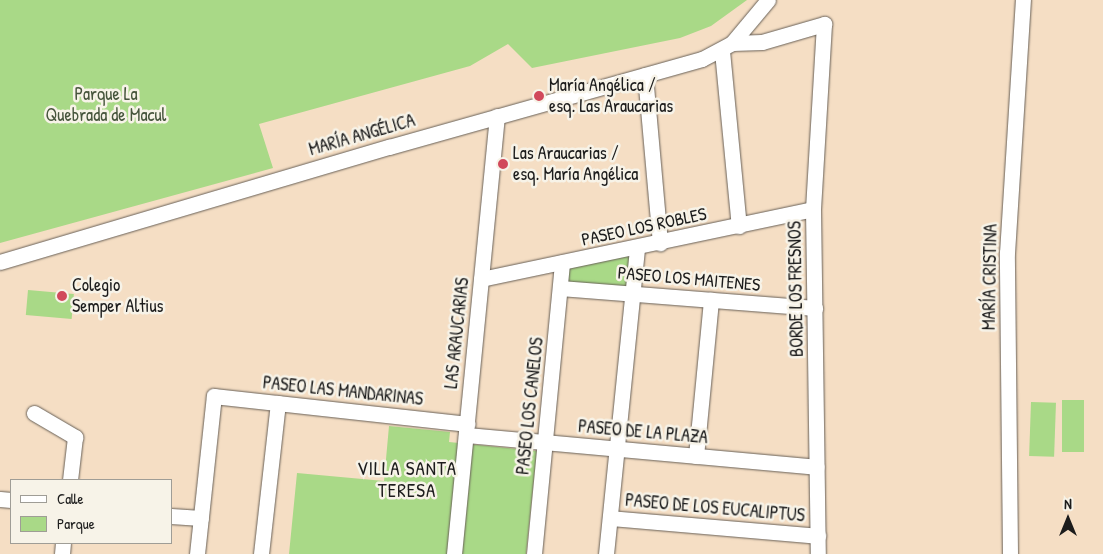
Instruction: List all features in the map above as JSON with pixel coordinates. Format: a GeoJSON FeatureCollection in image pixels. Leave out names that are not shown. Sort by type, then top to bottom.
{"type":"FeatureCollection","features":[{"type":"Feature","properties":{"kind":"street"},"geometry":{"type":"LineString","coordinates":[[739,226],[727,47],[768,0]]}},
{"type":"Feature","properties":{"kind":"street","name":"MARÍA CRISTINA"},"geometry":{"type":"LineString","coordinates":[[1010,554],[1007,253],[1023,0]]}},
{"type":"Feature","properties":{"kind":"street","name":"MARÍA ANGÉLICA"},"geometry":{"type":"LineString","coordinates":[[0,262],[497,116],[645,75],[727,47],[762,42],[824,24]]}},
{"type":"Feature","properties":{"kind":"street","name":"BORDE LOS FRESNOS"},"geometry":{"type":"LineString","coordinates":[[818,554],[813,209],[824,24]]}},
{"type":"Feature","properties":{"kind":"street"},"geometry":{"type":"LineString","coordinates":[[645,75],[660,243]]}},
{"type":"Feature","properties":{"kind":"street","name":"LAS ARAUCARIAS"},"geometry":{"type":"LineString","coordinates":[[454,554],[497,116]]}},
{"type":"Feature","properties":{"kind":"street","name":"PASEO LOS ROBLES"},"geometry":{"type":"LineString","coordinates":[[481,279],[637,248],[813,209]]}},
{"type":"Feature","properties":{"kind":"street"},"geometry":{"type":"LineString","coordinates":[[606,554],[637,248]]}},
{"type":"Feature","properties":{"kind":"street","name":"PASEO LOS CANELOS"},"geometry":{"type":"LineString","coordinates":[[534,554],[562,262]]}},
{"type":"Feature","properties":{"kind":"street","name":"PASEO LOS MAITENES"},"geometry":{"type":"LineString","coordinates":[[560,288],[814,308]]}},
{"type":"Feature","properties":{"kind":"street"},"geometry":{"type":"LineString","coordinates":[[696,456],[711,300]]}},
{"type":"Feature","properties":{"kind":"street","name":"PASEO LAS MANDARINAS"},"geometry":{"type":"LineString","coordinates":[[201,518],[214,396],[466,429]]}},
{"type":"Feature","properties":{"kind":"street"},"geometry":{"type":"LineString","coordinates":[[261,554],[278,403]]}},
{"type":"Feature","properties":{"kind":"street"},"geometry":{"type":"LineString","coordinates":[[34,413],[75,437],[70,479]]}},
{"type":"Feature","properties":{"kind":"street","name":"PASEO DE LA PLAZA"},"geometry":{"type":"LineString","coordinates":[[466,429],[545,442],[817,467]]}},
{"type":"Feature","properties":{"kind":"street"},"geometry":{"type":"LineString","coordinates":[[172,516],[201,518],[198,554]]}},
{"type":"Feature","properties":{"kind":"street","name":"PASEO DE LOS EUCALIPTUS"},"geometry":{"type":"LineString","coordinates":[[610,518],[818,536]]}},
{"type":"Feature","properties":{"kind":"green space","name":"Parque La Quebrada de Macul"},"geometry":{"type":"Polygon","coordinates":[[[0,0],[747,0],[711,26],[680,38],[532,68],[508,44],[470,66],[259,124],[273,168],[0,243],[0,0]]]}},
{"type":"Feature","properties":{"kind":"green space"},"geometry":{"type":"Polygon","coordinates":[[[629,254],[629,290],[564,285],[565,268],[629,254]]]}},
{"type":"Feature","properties":{"kind":"green space"},"geometry":{"type":"Polygon","coordinates":[[[28,290],[74,294],[72,319],[26,315],[28,290]]]}},
{"type":"Feature","properties":{"kind":"green space"},"geometry":{"type":"Polygon","coordinates":[[[1062,400],[1084,400],[1084,452],[1062,452],[1062,400]]]}},
{"type":"Feature","properties":{"kind":"green space"},"geometry":{"type":"Polygon","coordinates":[[[1031,402],[1056,403],[1054,457],[1029,456],[1031,402]]]}},
{"type":"Feature","properties":{"kind":"green space"},"geometry":{"type":"Polygon","coordinates":[[[389,426],[450,432],[449,442],[537,451],[526,554],[289,554],[297,473],[384,481],[389,426]]]}},
{"type":"Feature","properties":{"kind":"place","name":"María Angélica / esq. Las Araucarias"},"geometry":{"type":"Point","coordinates":[539,96]}},
{"type":"Feature","properties":{"kind":"place","name":"Las Araucarias / esq. María Angélica"},"geometry":{"type":"Point","coordinates":[503,164]}},
{"type":"Feature","properties":{"kind":"place","name":"Colegio Semper Altius"},"geometry":{"type":"Point","coordinates":[62,296]}},
{"type":"Feature","properties":{"kind":"district","name":"VILLA SANTA TERESA"},"geometry":{"type":"Point","coordinates":[407,480]}}]}
